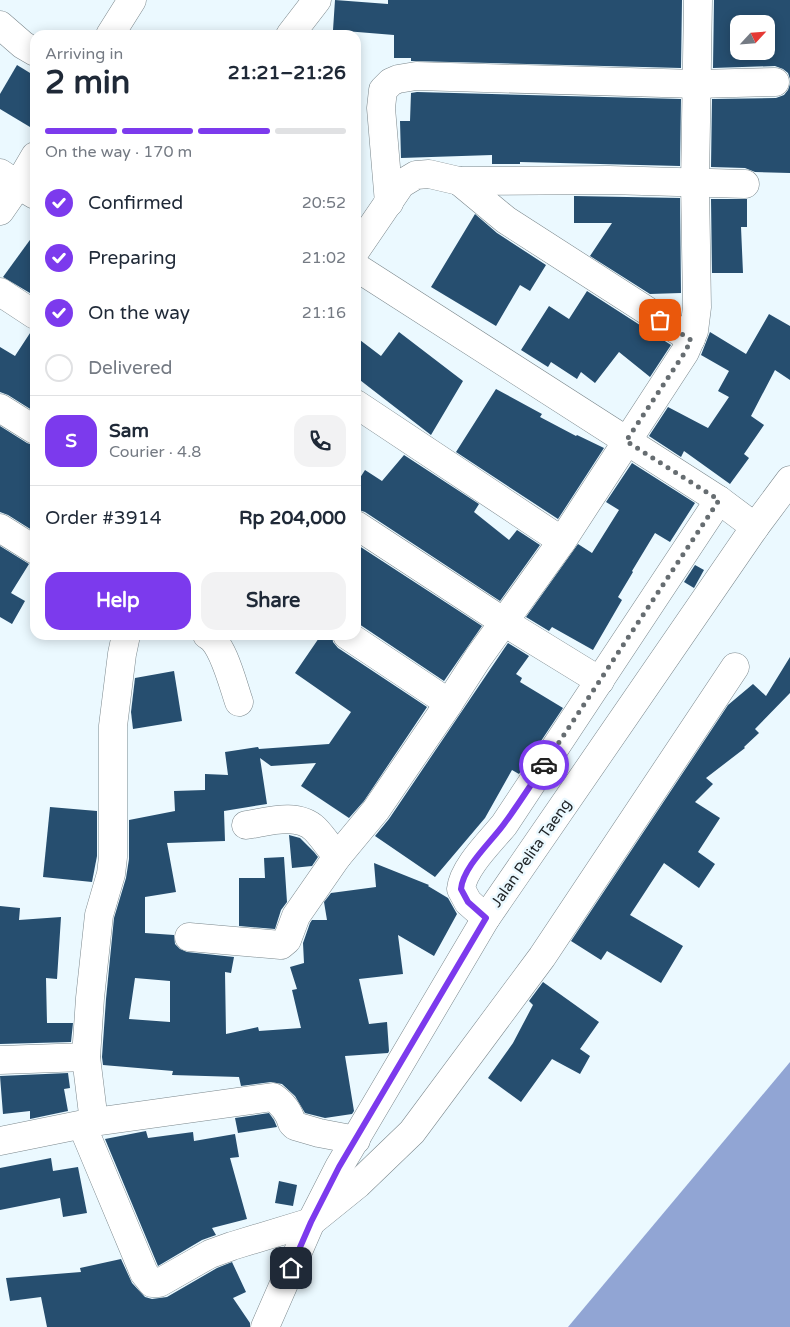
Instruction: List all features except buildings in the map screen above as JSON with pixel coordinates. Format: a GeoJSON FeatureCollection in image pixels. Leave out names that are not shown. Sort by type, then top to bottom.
{"type":"FeatureCollection","features":[{"type":"Feature","properties":{"kind":"street"},"geometry":{"type":"LineString","coordinates":[[113,30],[132,0]]}},
{"type":"Feature","properties":{"kind":"street"},"geometry":{"type":"LineString","coordinates":[[294,30],[317,0]]}},
{"type":"Feature","properties":{"kind":"street"},"geometry":{"type":"LineString","coordinates":[[189,937],[281,945],[287,940],[296,916],[337,857],[376,810],[478,658],[562,541],[685,352],[691,340],[698,307],[695,183],[698,0]]}},
{"type":"Feature","properties":{"kind":"street"},"geometry":{"type":"LineString","coordinates":[[0,25],[23,46],[30,50]]}},
{"type":"Feature","properties":{"kind":"street"},"geometry":{"type":"LineString","coordinates":[[388,203],[381,108],[383,90],[398,78],[416,76],[697,84],[775,82]]}},
{"type":"Feature","properties":{"kind":"street"},"geometry":{"type":"LineString","coordinates":[[0,211],[30,164]]}},
{"type":"Feature","properties":{"kind":"street"},"geometry":{"type":"LineString","coordinates":[[361,243],[401,184],[416,176],[429,174],[459,181],[609,180],[745,184]]}},
{"type":"Feature","properties":{"kind":"street"},"geometry":{"type":"LineString","coordinates":[[459,181],[506,220],[691,340]]}},
{"type":"Feature","properties":{"kind":"street"},"geometry":{"type":"LineString","coordinates":[[361,269],[719,500],[755,528]]}},
{"type":"Feature","properties":{"kind":"street"},"geometry":{"type":"LineString","coordinates":[[0,292],[30,312]]}},
{"type":"Feature","properties":{"kind":"street"},"geometry":{"type":"LineString","coordinates":[[361,407],[562,541]]}},
{"type":"Feature","properties":{"kind":"street"},"geometry":{"type":"LineString","coordinates":[[0,408],[30,427]]}},
{"type":"Feature","properties":{"kind":"street","name":"Jalan Pelita Taeng"},"geometry":{"type":"LineString","coordinates":[[265,1327],[311,1222],[356,1140],[486,918],[790,480]]}},
{"type":"Feature","properties":{"kind":"street"},"geometry":{"type":"LineString","coordinates":[[486,918],[468,902],[461,889],[465,876],[504,825],[719,500]]}},
{"type":"Feature","properties":{"kind":"street"},"geometry":{"type":"LineString","coordinates":[[0,528],[30,547]]}},
{"type":"Feature","properties":{"kind":"street"},"geometry":{"type":"LineString","coordinates":[[361,536],[600,681]]}},
{"type":"Feature","properties":{"kind":"street"},"geometry":{"type":"LineString","coordinates":[[125,640],[113,726],[112,874],[99,915],[90,998],[86,1057],[88,1124],[144,1272],[152,1283],[159,1283],[210,1254],[311,1222],[358,1184],[412,1132],[542,957],[735,667]]}},
{"type":"Feature","properties":{"kind":"street"},"geometry":{"type":"LineString","coordinates":[[214,640],[222,654],[239,702]]}},
{"type":"Feature","properties":{"kind":"street"},"geometry":{"type":"LineString","coordinates":[[354,640],[449,703]]}},
{"type":"Feature","properties":{"kind":"street"},"geometry":{"type":"LineString","coordinates":[[246,825],[287,819],[301,821],[314,828],[337,857]]}},
{"type":"Feature","properties":{"kind":"street"},"geometry":{"type":"LineString","coordinates":[[0,1060],[86,1057]]}},
{"type":"Feature","properties":{"kind":"street"},"geometry":{"type":"LineString","coordinates":[[0,1141],[88,1124],[273,1097],[281,1103],[290,1115],[292,1124],[295,1126],[356,1140]]}},
{"type":"Feature","properties":{"kind":"water"},"geometry":{"type":"Polygon","coordinates":[[[790,1062],[790,1327],[568,1327],[790,1062]]]}},
{"type":"Feature","properties":{"kind":"way so far"},"geometry":{"type":"LineString","coordinates":[[544,765],[719,500],[626,441],[691,340],[660,320]]}},
{"type":"Feature","properties":{"kind":"route"},"geometry":{"type":"LineString","coordinates":[[291,1268],[311,1222],[339,1167],[486,918],[468,902],[461,889],[465,876],[504,825],[544,765]]}}]}
